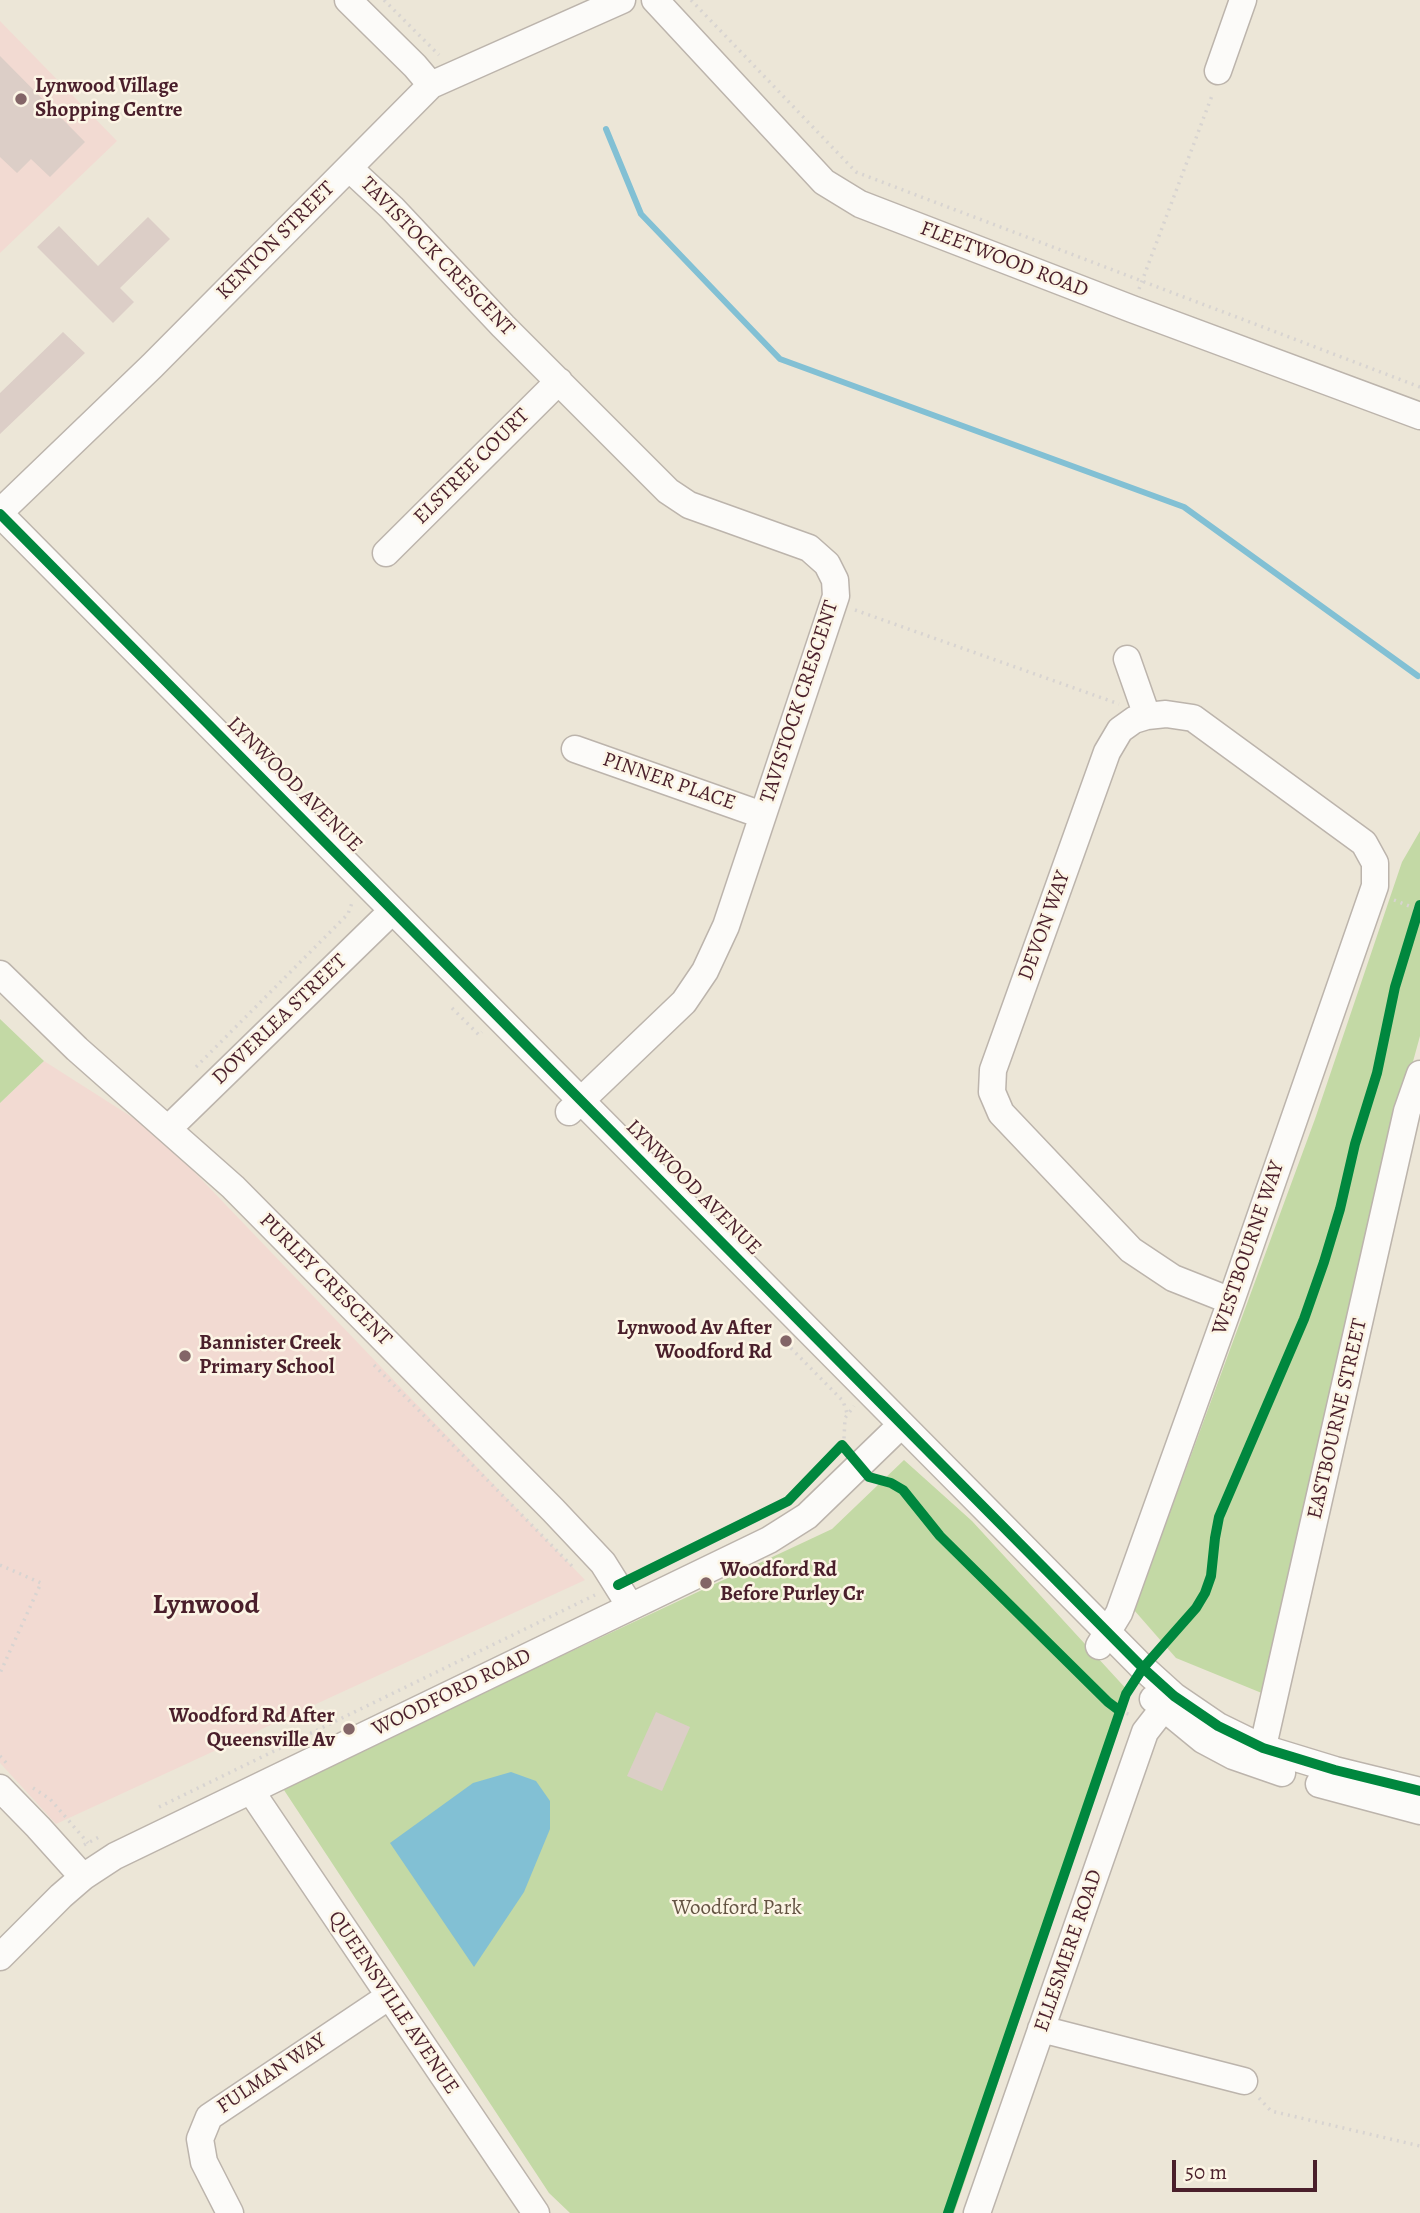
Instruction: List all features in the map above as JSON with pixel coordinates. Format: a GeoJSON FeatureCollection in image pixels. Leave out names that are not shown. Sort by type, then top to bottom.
{"type":"FeatureCollection","features":[{"type":"Feature","properties":{"kind":"street"},"geometry":{"type":"LineString","coordinates":[[348,0],[431,85]]}},
{"type":"Feature","properties":{"kind":"street","name":"KENTON STREET"},"geometry":{"type":"LineString","coordinates":[[0,513],[152,366],[431,85],[622,0]]}},
{"type":"Feature","properties":{"kind":"street","name":"FLEETWOOD ROAD"},"geometry":{"type":"LineString","coordinates":[[655,0],[824,182],[860,204],[1132,309],[1419,413]]}},
{"type":"Feature","properties":{"kind":"street"},"geometry":{"type":"LineString","coordinates":[[1218,71],[1243,0]]}},
{"type":"Feature","properties":{"kind":"street","name":"TAVISTOCK CRESCENT"},"geometry":{"type":"LineString","coordinates":[[349,168],[393,208],[503,326],[668,491],[689,505],[809,548],[827,564],[835,580],[836,596],[726,926],[705,971],[684,1002],[574,1106]]}},
{"type":"Feature","properties":{"kind":"street","name":"ELSTREE COURT"},"geometry":{"type":"LineString","coordinates":[[386,553],[559,382]]}},
{"type":"Feature","properties":{"kind":"street","name":"LYNWOOD AVENUE"},"geometry":{"type":"LineString","coordinates":[[0,513],[386,916],[895,1431],[1037,1561],[1133,1681],[1168,1702]]}},
{"type":"Feature","properties":{"kind":"street","name":"LYNWOOD AVENUE"},"geometry":{"type":"LineString","coordinates":[[0,538],[355,897],[386,916]]}},
{"type":"Feature","properties":{"kind":"street"},"geometry":{"type":"LineString","coordinates":[[1127,659],[1140,718]]}},
{"type":"Feature","properties":{"kind":"street","name":"WESTBOURNE WAY"},"geometry":{"type":"LineString","coordinates":[[1103,1641],[1119,1613],[1375,886],[1375,863],[1364,843],[1193,718],[1166,714],[1140,718]]}},
{"type":"Feature","properties":{"kind":"street","name":"DEVON WAY"},"geometry":{"type":"LineString","coordinates":[[1140,718],[1120,730],[1107,752],[993,1070],[992,1092],[1001,1113],[1131,1250],[1173,1278],[1231,1301]]}},
{"type":"Feature","properties":{"kind":"street","name":"PINNER PLACE"},"geometry":{"type":"LineString","coordinates":[[575,749],[762,815]]}},
{"type":"Feature","properties":{"kind":"street","name":"DOVERLEA STREET"},"geometry":{"type":"LineString","coordinates":[[169,1128],[386,916]]}},
{"type":"Feature","properties":{"kind":"street","name":"PURLEY CRESCENT"},"geometry":{"type":"LineString","coordinates":[[0,974],[86,1058],[169,1128],[233,1187],[553,1510],[603,1563],[630,1606]]}},
{"type":"Feature","properties":{"kind":"street","name":"EASTBOURNE STREET"},"geometry":{"type":"LineString","coordinates":[[1261,1757],[1407,1111],[1420,1074]]}},
{"type":"Feature","properties":{"kind":"street","name":"WOODFORD ROAD"},"geometry":{"type":"LineString","coordinates":[[0,1956],[61,1896],[83,1877],[115,1856],[768,1540],[807,1516],[895,1431]]}},
{"type":"Feature","properties":{"kind":"street","name":"LYNWOOD AVENUE"},"geometry":{"type":"LineString","coordinates":[[1103,1641],[1168,1702],[1203,1740],[1233,1756],[1261,1757],[1335,1770],[1420,1791]]}},
{"type":"Feature","properties":{"kind":"street","name":"ELLESMERE ROAD"},"geometry":{"type":"LineString","coordinates":[[977,2213],[1145,1732],[1168,1702]]}},
{"type":"Feature","properties":{"kind":"street","name":"LYNWOOD AVENUE"},"geometry":{"type":"LineString","coordinates":[[1261,1757],[1318,1784],[1420,1811]]}},
{"type":"Feature","properties":{"kind":"street"},"geometry":{"type":"LineString","coordinates":[[7,1780],[83,1877]]}},
{"type":"Feature","properties":{"kind":"street","name":"QUEENSVILLE AVENUE"},"geometry":{"type":"LineString","coordinates":[[251,1791],[536,2213]]}},
{"type":"Feature","properties":{"kind":"street","name":"FULMAN WAY"},"geometry":{"type":"LineString","coordinates":[[230,2213],[204,2162],[200,2139],[209,2117],[388,1997]]}},
{"type":"Feature","properties":{"kind":"street"},"geometry":{"type":"LineString","coordinates":[[1041,2029],[1244,2081]]}},
{"type":"Feature","properties":{"kind":"path"},"geometry":{"type":"LineString","coordinates":[[384,0],[439,55]]}},
{"type":"Feature","properties":{"kind":"path"},"geometry":{"type":"LineString","coordinates":[[691,0],[856,172],[1420,387]]}},
{"type":"Feature","properties":{"kind":"path"},"geometry":{"type":"LineString","coordinates":[[1132,309],[1213,93],[1218,71]]}},
{"type":"Feature","properties":{"kind":"path"},"geometry":{"type":"LineString","coordinates":[[833,604],[1121,704],[1140,718]]}},
{"type":"Feature","properties":{"kind":"path"},"geometry":{"type":"LineString","coordinates":[[188,1076],[348,914],[350,903],[355,897]]}},
{"type":"Feature","properties":{"kind":"path"},"geometry":{"type":"LineString","coordinates":[[1415,922],[1420,905]]}},
{"type":"Feature","properties":{"kind":"path"},"geometry":{"type":"LineString","coordinates":[[786,1343],[843,1401],[847,1413]]}},
{"type":"Feature","properties":{"kind":"path"},"geometry":{"type":"LineString","coordinates":[[834,1454],[842,1445],[858,1467]]}},
{"type":"Feature","properties":{"kind":"path"},"geometry":{"type":"LineString","coordinates":[[0,1565],[41,1583],[0,1673]]}},
{"type":"Feature","properties":{"kind":"path"},"geometry":{"type":"LineString","coordinates":[[150,1812],[595,1595]]}},
{"type":"Feature","properties":{"kind":"path"},"geometry":{"type":"LineString","coordinates":[[1116,1724],[1133,1681]]}},
{"type":"Feature","properties":{"kind":"path"},"geometry":{"type":"LineString","coordinates":[[1108,1702],[1120,1711]]}},
{"type":"Feature","properties":{"kind":"path"},"geometry":{"type":"LineString","coordinates":[[0,1756],[7,1780]]}},
{"type":"Feature","properties":{"kind":"path"},"geometry":{"type":"LineString","coordinates":[[31,1786],[50,1799],[88,1843]]}},
{"type":"Feature","properties":{"kind":"path"},"geometry":{"type":"LineString","coordinates":[[65,1856],[100,1836]]}},
{"type":"Feature","properties":{"kind":"path"},"geometry":{"type":"LineString","coordinates":[[1244,2081],[1271,2111],[1420,2146]]}},
{"type":"Feature","properties":{"kind":"shaded area"},"geometry":{"type":"Polygon","coordinates":[[[0,21],[117,141],[0,253],[0,21]]]}},
{"type":"Feature","properties":{"kind":"shaded area","name":"Bannister Creek Primary School"},"geometry":{"type":"Polygon","coordinates":[[[44,1061],[157,1133],[585,1580],[56,1824],[0,1763],[0,1103],[44,1061]]]}},
{"type":"Feature","properties":{"kind":"green space"},"geometry":{"type":"Polygon","coordinates":[[[1420,831],[1420,1036],[1380,1182],[1269,1696],[1176,1658],[1134,1610],[1315,1119],[1402,862],[1420,831]]]}},
{"type":"Feature","properties":{"kind":"green space"},"geometry":{"type":"Polygon","coordinates":[[[0,1019],[44,1061],[0,1103],[0,1019]]]}},
{"type":"Feature","properties":{"kind":"green space","name":"Woodford Park"},"geometry":{"type":"Polygon","coordinates":[[[904,1460],[972,1521],[1130,1693],[954,2213],[570,2213],[549,2193],[282,1787],[832,1529],[904,1460]]]}},
{"type":"Feature","properties":{"kind":"water"},"geometry":{"type":"Polygon","coordinates":[[[511,1772],[536,1781],[550,1801],[550,1829],[524,1892],[474,1967],[390,1843],[473,1783],[511,1772]]]}},
{"type":"Feature","properties":{"kind":"building","name":"Lynwood Village Shopping Centre"},"geometry":{"type":"Polygon","coordinates":[[[0,56],[85,142],[50,177],[31,159],[17,173],[0,157],[0,56]]]}},
{"type":"Feature","properties":{"kind":"building"},"geometry":{"type":"Polygon","coordinates":[[[148,217],[170,239],[120,288],[134,302],[113,323],[37,247],[59,226],[98,266],[148,217]]]}},
{"type":"Feature","properties":{"kind":"building"},"geometry":{"type":"Polygon","coordinates":[[[63,332],[85,353],[0,434],[0,393],[63,332]]]}},
{"type":"Feature","properties":{"kind":"building"},"geometry":{"type":"Polygon","coordinates":[[[656,1712],[690,1727],[662,1791],[627,1776],[656,1712]]]}},
{"type":"Feature","properties":{"kind":"waterway"},"geometry":{"type":"LineString","coordinates":[[606,129],[641,214],[780,359],[1184,507],[1418,676]]}},
{"type":"Feature","properties":{"kind":"cycle path"},"geometry":{"type":"LineString","coordinates":[[0,514],[1143,1668],[1174,1696],[1218,1726],[1263,1748],[1335,1770],[1420,1791]]}},
{"type":"Feature","properties":{"kind":"cycle path"},"geometry":{"type":"LineString","coordinates":[[948,2213],[1126,1694],[1143,1668],[1196,1608],[1205,1593],[1211,1576],[1219,1517],[1304,1319],[1340,1209],[1355,1144],[1377,1073],[1395,987],[1420,905]]}},
{"type":"Feature","properties":{"kind":"cycle path"},"geometry":{"type":"LineString","coordinates":[[618,1585],[788,1501],[842,1445],[869,1477],[891,1483],[903,1490],[940,1536],[1120,1711]]}},
{"type":"Feature","properties":{"kind":"place","name":"Lynwood Village Shopping Centre"},"geometry":{"type":"Point","coordinates":[21,99]}},
{"type":"Feature","properties":{"kind":"place","name":"Lynwood Av After Woodford Rd"},"geometry":{"type":"Point","coordinates":[786,1341]}},
{"type":"Feature","properties":{"kind":"place","name":"Bannister Creek Primary School"},"geometry":{"type":"Point","coordinates":[185,1356]}},
{"type":"Feature","properties":{"kind":"place","name":"Woodford Rd Before Purley Cr"},"geometry":{"type":"Point","coordinates":[706,1583]}},
{"type":"Feature","properties":{"kind":"place","name":"Woodford Rd After Queensville Av"},"geometry":{"type":"Point","coordinates":[349,1729]}},
{"type":"Feature","properties":{"kind":"district","name":"Lynwood"},"geometry":{"type":"Point","coordinates":[206,1606]}}]}
